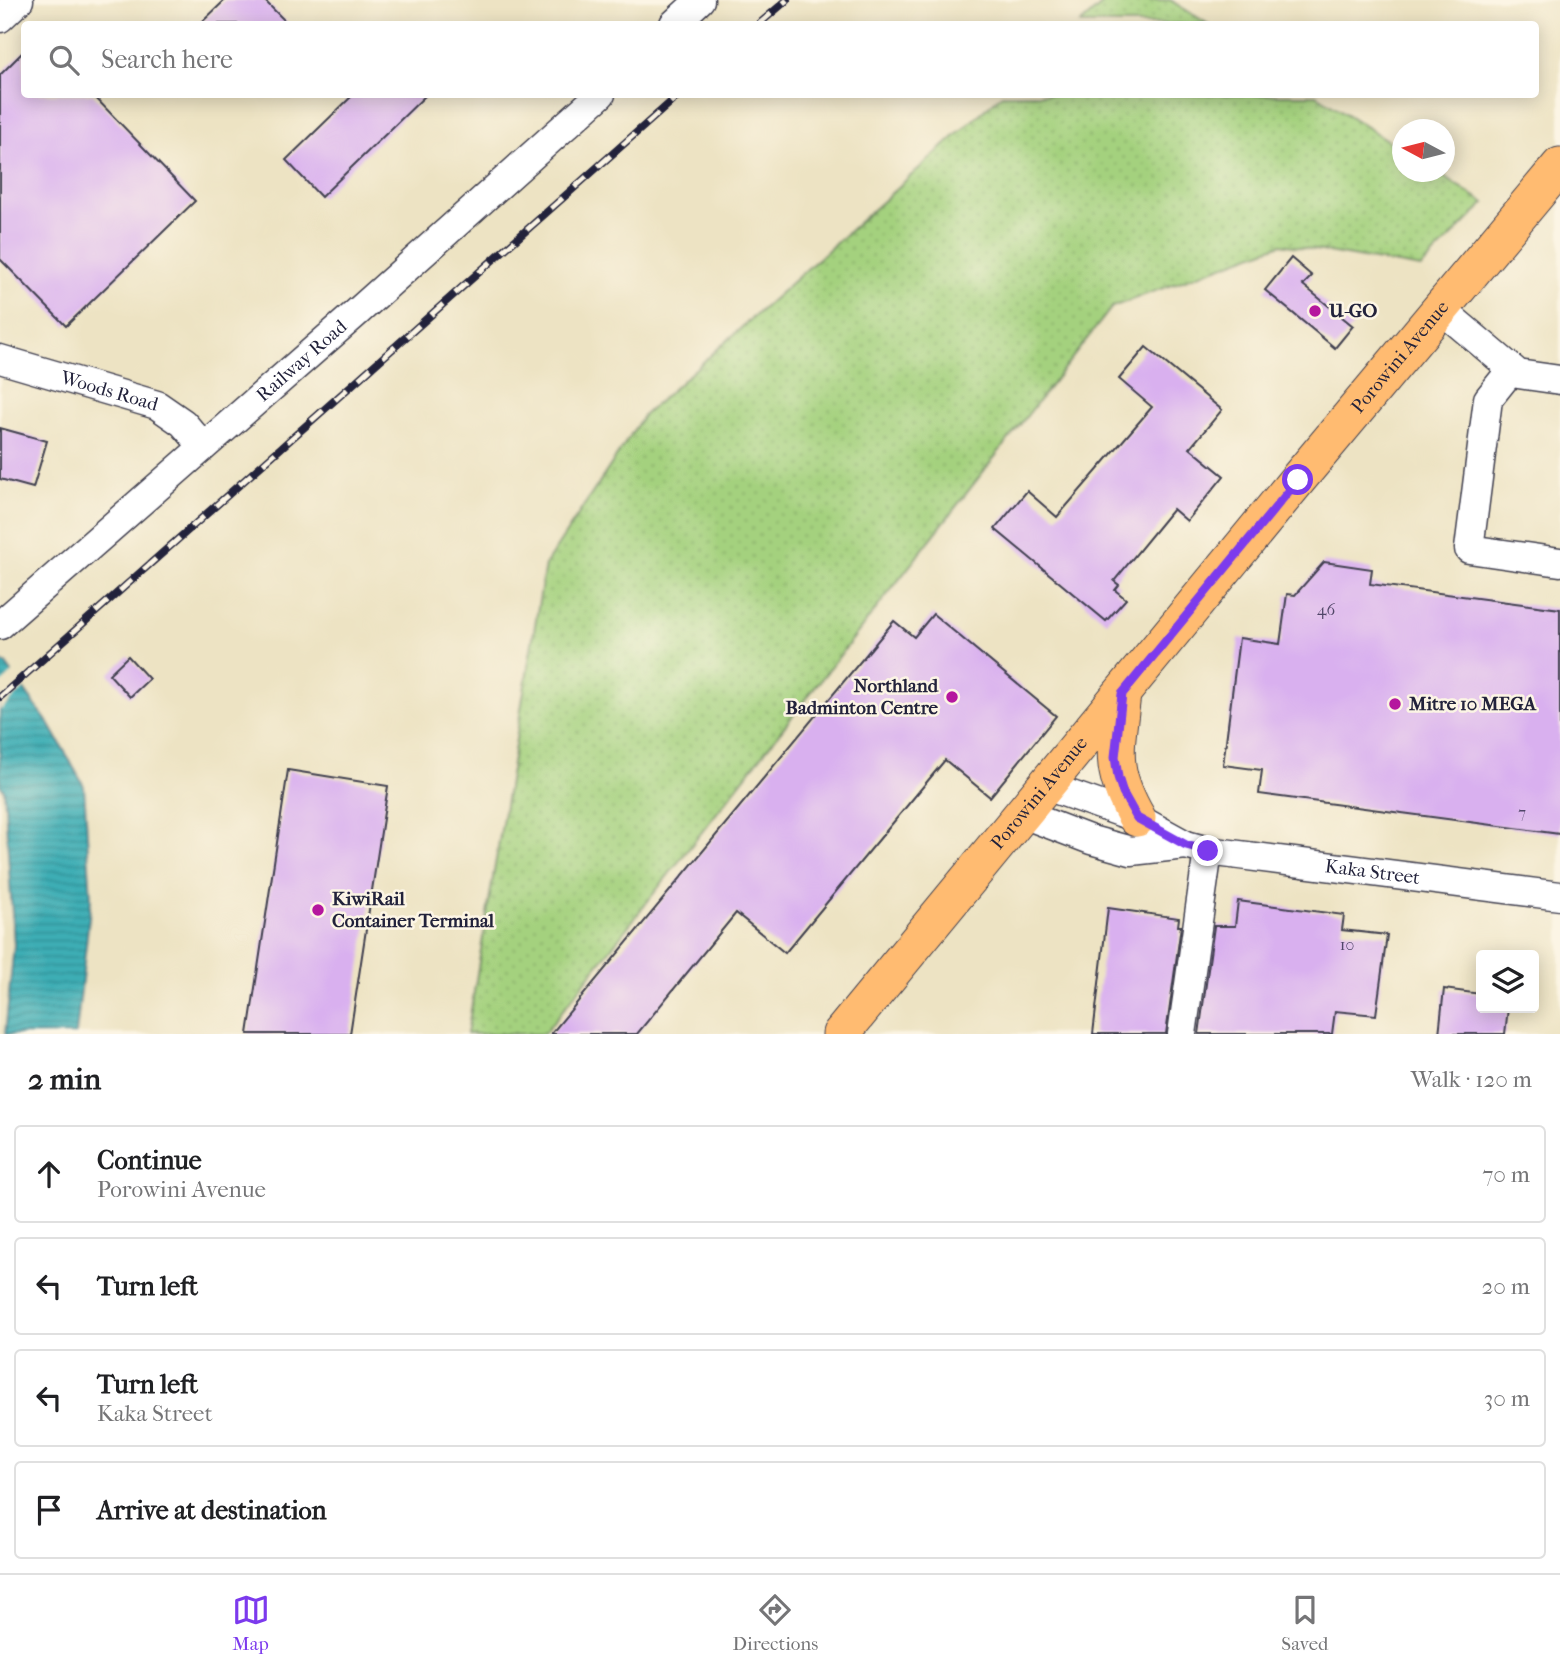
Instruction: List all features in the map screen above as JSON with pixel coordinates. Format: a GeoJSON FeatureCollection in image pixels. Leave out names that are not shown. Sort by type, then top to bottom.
{"type":"FeatureCollection","features":[{"type":"Feature","properties":{"kind":"main road","name":"Porowini Avenue"},"geometry":{"type":"LineString","coordinates":[[841,1034],[1560,166]]}},
{"type":"Feature","properties":{"kind":"main road"},"geometry":{"type":"LineString","coordinates":[[1122,694],[1115,757],[1123,793],[1137,818]]}},
{"type":"Feature","properties":{"kind":"street"},"geometry":{"type":"LineString","coordinates":[[0,18],[19,0]]}},
{"type":"Feature","properties":{"kind":"street"},"geometry":{"type":"LineString","coordinates":[[677,21],[700,0]]}},
{"type":"Feature","properties":{"kind":"street","name":"Railway Road"},"geometry":{"type":"LineString","coordinates":[[0,625],[365,306],[597,98]]}},
{"type":"Feature","properties":{"kind":"street"},"geometry":{"type":"LineString","coordinates":[[1442,310],[1518,374],[1560,380]]}},
{"type":"Feature","properties":{"kind":"street","name":"Woods Road"},"geometry":{"type":"LineString","coordinates":[[0,359],[157,405],[183,423],[203,446]]}},
{"type":"Feature","properties":{"kind":"street"},"geometry":{"type":"LineString","coordinates":[[1512,369],[1488,399],[1469,549],[1560,562]]}},
{"type":"Feature","properties":{"kind":"street","name":"Kaka Street"},"geometry":{"type":"LineString","coordinates":[[1046,786],[1137,818],[1197,848]]}},
{"type":"Feature","properties":{"kind":"street","name":"Kaka Street"},"geometry":{"type":"LineString","coordinates":[[1023,814],[1091,840],[1130,851],[1197,848],[1560,896]]}},
{"type":"Feature","properties":{"kind":"street"},"geometry":{"type":"LineString","coordinates":[[1182,1034],[1197,848]]}},
{"type":"Feature","properties":{"kind":"green space"},"geometry":{"type":"Polygon","coordinates":[[[1107,0],[1170,0],[1203,21],[1083,21],[1107,0]]]}},
{"type":"Feature","properties":{"kind":"green space"},"geometry":{"type":"Polygon","coordinates":[[[998,98],[1322,98],[1392,144],[1392,182],[1452,182],[1485,203],[1421,268],[1281,244],[1112,307],[544,1034],[467,1034],[545,565],[643,416],[998,98]]]}},
{"type":"Feature","properties":{"kind":"water"},"geometry":{"type":"Polygon","coordinates":[[[0,661],[5,663],[51,727],[84,786],[91,899],[76,1034],[5,1034],[14,945],[4,790],[0,785],[0,661]]]}},
{"type":"Feature","properties":{"kind":"pier"},"geometry":{"type":"Polygon","coordinates":[[[15,671],[26,687],[0,710],[0,685],[15,671]]]}},
{"type":"Feature","properties":{"kind":"building"},"geometry":{"type":"Polygon","coordinates":[[[225,0],[264,0],[285,21],[203,21],[225,0]]]}},
{"type":"Feature","properties":{"kind":"building"},"geometry":{"type":"Polygon","coordinates":[[[21,54],[21,98],[96,98],[195,201],[66,326],[0,259],[0,75],[21,54]]]}},
{"type":"Feature","properties":{"kind":"building"},"geometry":{"type":"Polygon","coordinates":[[[350,98],[423,98],[321,197],[286,160],[350,98]]]}},
{"type":"Feature","properties":{"kind":"building"},"geometry":{"type":"Polygon","coordinates":[[[1291,258],[1312,276],[1303,285],[1353,326],[1335,348],[1265,290],[1291,258]]]}},
{"type":"Feature","properties":{"kind":"building"},"geometry":{"type":"Polygon","coordinates":[[[1146,347],[1222,410],[1190,448],[1224,476],[1187,521],[1173,509],[1114,581],[1119,585],[1115,590],[1126,599],[1106,621],[995,529],[1027,491],[1057,517],[1152,407],[1119,379],[1146,347]]]}},
{"type":"Feature","properties":{"kind":"building"},"geometry":{"type":"Polygon","coordinates":[[[0,428],[47,441],[33,488],[0,479],[0,428]]]}},
{"type":"Feature","properties":{"kind":"building","name":"Mitre 10 MEGA"},"geometry":{"type":"Polygon","coordinates":[[[1324,562],[1372,569],[1370,584],[1560,609],[1560,834],[1259,794],[1262,770],[1223,765],[1239,638],[1280,644],[1287,594],[1295,595],[1324,562]]]}},
{"type":"Feature","properties":{"kind":"building"},"geometry":{"type":"Polygon","coordinates":[[[933,614],[1056,716],[990,797],[945,760],[785,953],[736,913],[637,1034],[551,1034],[894,621],[914,637],[933,614]]]}},
{"type":"Feature","properties":{"kind":"building"},"geometry":{"type":"Polygon","coordinates":[[[128,656],[149,679],[130,697],[109,674],[128,656]]]}},
{"type":"Feature","properties":{"kind":"building","name":"KiwiRail Container Terminal"},"geometry":{"type":"Polygon","coordinates":[[[288,770],[388,786],[350,1034],[248,1034],[288,770]]]}},
{"type":"Feature","properties":{"kind":"building"},"geometry":{"type":"Polygon","coordinates":[[[1238,901],[1344,915],[1342,930],[1387,935],[1376,1015],[1335,1011],[1332,1034],[1199,1034],[1214,926],[1235,926],[1238,901]]]}},
{"type":"Feature","properties":{"kind":"building"},"geometry":{"type":"Polygon","coordinates":[[[1108,908],[1179,918],[1178,926],[1181,926],[1166,1034],[1093,1034],[1108,908]]]}},
{"type":"Feature","properties":{"kind":"building"},"geometry":{"type":"Polygon","coordinates":[[[1444,989],[1476,993],[1476,1013],[1507,1013],[1505,1034],[1439,1034],[1444,989]]]}},
{"type":"Feature","properties":{"kind":"railway"},"geometry":{"type":"LineString","coordinates":[[762,21],[787,0]]}},
{"type":"Feature","properties":{"kind":"railway"},"geometry":{"type":"LineString","coordinates":[[0,697],[675,98]]}},
{"type":"Feature","properties":{"kind":"place","name":"U-GO"},"geometry":{"type":"Point","coordinates":[1315,311]}},
{"type":"Feature","properties":{"kind":"place","name":"Northland Badminton Centre"},"geometry":{"type":"Point","coordinates":[952,697]}},
{"type":"Feature","properties":{"kind":"place","name":"Mitre 10 MEGA"},"geometry":{"type":"Point","coordinates":[1395,704]}},
{"type":"Feature","properties":{"kind":"place","name":"KiwiRail Container Terminal"},"geometry":{"type":"Point","coordinates":[318,910]}},
{"type":"Feature","properties":{"kind":"route"},"geometry":{"type":"LineString","coordinates":[[1208,851],[1186,845],[1137,818],[1123,793],[1115,757],[1122,694],[1298,480]]}}]}
